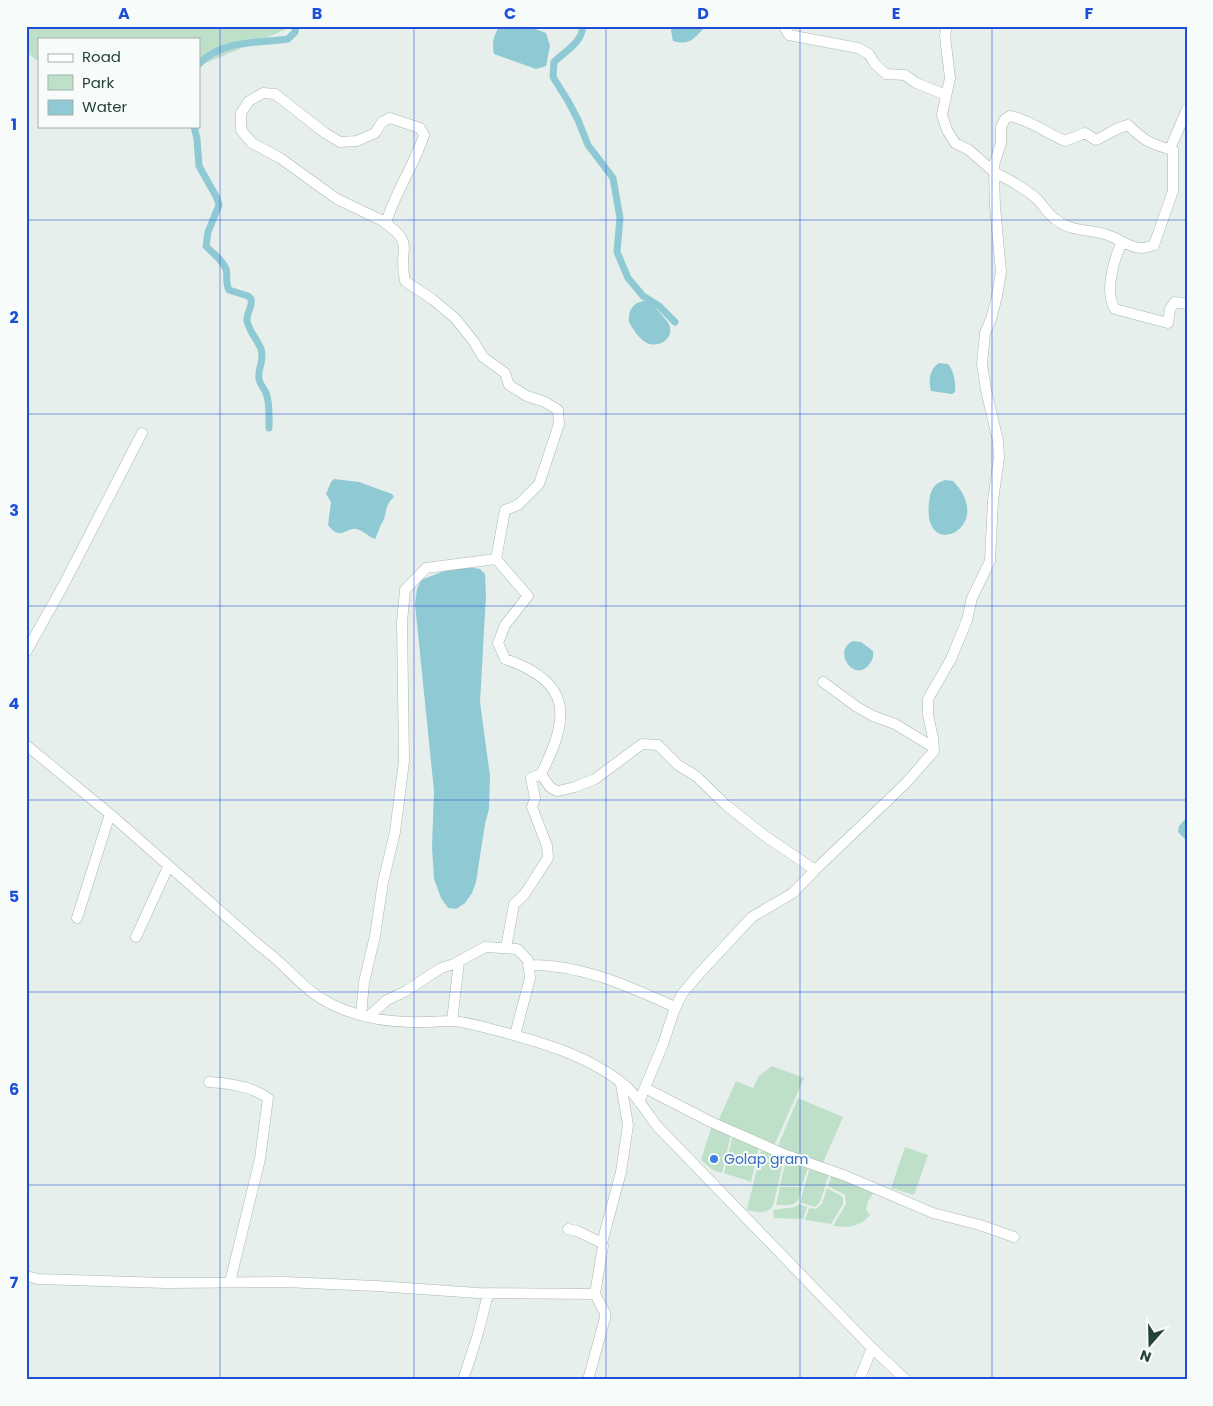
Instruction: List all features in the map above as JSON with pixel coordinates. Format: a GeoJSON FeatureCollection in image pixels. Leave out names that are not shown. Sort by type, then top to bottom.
{"type":"FeatureCollection","features":[{"type":"Feature","properties":{"kind":"street"},"geometry":{"type":"LineString","coordinates":[[784,26],[789,34],[858,48],[869,54],[875,64],[886,74],[905,75],[916,83],[946,95]]}},
{"type":"Feature","properties":{"kind":"street"},"geometry":{"type":"LineString","coordinates":[[638,1102],[682,994],[698,975],[752,917],[793,893],[906,783],[934,751],[928,715],[928,699],[951,660],[967,620],[972,598],[990,562],[991,555],[993,501],[999,457],[998,441],[987,397],[982,364],[985,333],[997,296],[1001,272],[995,207],[994,172],[994,164],[1001,143],[1001,127],[1005,119],[1010,116],[1022,119],[1048,134],[1065,141],[1085,133],[1096,140],[1111,133],[1120,126],[1128,125],[1140,137],[1156,146],[1173,150],[1173,191],[1154,245],[1144,248],[1134,247],[1097,232],[1082,231],[1063,225],[1053,218],[1028,191],[994,172],[969,150],[955,143],[947,130],[942,115],[950,78],[945,36],[946,27]]}},
{"type":"Feature","properties":{"kind":"street"},"geometry":{"type":"LineString","coordinates":[[386,223],[393,200],[419,152],[424,135],[420,128],[390,118],[382,122],[375,133],[357,141],[340,142],[325,133],[275,94],[263,93],[249,101],[241,113],[241,130],[252,143],[280,158],[337,199],[386,223],[397,231],[405,242],[403,273],[405,281],[432,299],[455,318],[474,342],[482,357],[505,373],[509,385],[527,396],[546,402],[558,410],[559,424],[539,484],[518,506],[505,510],[496,559]]}},
{"type":"Feature","properties":{"kind":"street"},"geometry":{"type":"LineString","coordinates":[[1170,150],[1187,109]]}},
{"type":"Feature","properties":{"kind":"street"},"geometry":{"type":"LineString","coordinates":[[1122,242],[1113,268],[1111,283],[1112,304],[1115,309],[1168,323],[1170,309],[1175,302],[1187,304]]}},
{"type":"Feature","properties":{"kind":"street"},"geometry":{"type":"LineString","coordinates":[[26,652],[63,586],[142,433]]}},
{"type":"Feature","properties":{"kind":"street"},"geometry":{"type":"LineString","coordinates":[[496,559],[528,596],[505,625],[498,643],[505,659],[544,678],[556,695],[561,710],[561,725],[554,749],[541,774],[531,778],[535,798],[532,807],[547,846],[548,858],[524,895],[514,904],[506,948]]}},
{"type":"Feature","properties":{"kind":"street"},"geometry":{"type":"LineString","coordinates":[[365,1016],[364,982],[383,882],[395,832],[404,761],[402,622],[405,590],[426,568],[496,559]]}},
{"type":"Feature","properties":{"kind":"street"},"geometry":{"type":"LineString","coordinates":[[824,682],[857,707],[873,716],[895,724],[934,747]]}},
{"type":"Feature","properties":{"kind":"street"},"geometry":{"type":"LineString","coordinates":[[541,774],[550,787],[555,790],[575,787],[595,779],[642,744],[658,745],[678,765],[696,776],[726,805],[757,830],[815,870]]}},
{"type":"Feature","properties":{"kind":"street"},"geometry":{"type":"LineString","coordinates":[[26,745],[110,814],[260,947],[276,958],[305,988],[331,1004],[365,1016],[390,1021],[452,1021],[515,1035],[564,1051],[597,1067],[627,1088],[657,1126],[727,1196],[872,1348],[906,1380]]}},
{"type":"Feature","properties":{"kind":"street"},"geometry":{"type":"LineString","coordinates":[[77,918],[99,854],[110,814]]}},
{"type":"Feature","properties":{"kind":"street"},"geometry":{"type":"LineString","coordinates":[[136,937],[168,867]]}},
{"type":"Feature","properties":{"kind":"street"},"geometry":{"type":"LineString","coordinates":[[365,1016],[441,968],[459,962],[486,946],[517,949],[528,960],[530,978],[515,1035]]}},
{"type":"Feature","properties":{"kind":"street"},"geometry":{"type":"LineString","coordinates":[[452,1021],[459,962]]}},
{"type":"Feature","properties":{"kind":"street"},"geometry":{"type":"LineString","coordinates":[[528,965],[551,965],[592,973],[676,1008]]}},
{"type":"Feature","properties":{"kind":"street"},"geometry":{"type":"LineString","coordinates":[[209,1082],[226,1083],[252,1089],[268,1098],[260,1158],[230,1282]]}},
{"type":"Feature","properties":{"kind":"street"},"geometry":{"type":"LineString","coordinates":[[588,1380],[606,1318],[595,1294],[602,1243],[621,1172],[628,1125],[621,1084]]}},
{"type":"Feature","properties":{"kind":"street"},"geometry":{"type":"LineString","coordinates":[[645,1088],[711,1122],[786,1155],[846,1176],[932,1213],[980,1225],[1014,1238]]}},
{"type":"Feature","properties":{"kind":"street"},"geometry":{"type":"LineString","coordinates":[[568,1229],[578,1231],[602,1243]]}},
{"type":"Feature","properties":{"kind":"street"},"geometry":{"type":"LineString","coordinates":[[26,1276],[38,1279],[166,1284],[284,1282],[491,1293],[595,1294]]}},
{"type":"Feature","properties":{"kind":"street"},"geometry":{"type":"LineString","coordinates":[[463,1380],[487,1298],[491,1293]]}},
{"type":"Feature","properties":{"kind":"street"},"geometry":{"type":"LineString","coordinates":[[859,1380],[872,1348]]}},
{"type":"Feature","properties":{"kind":"green space"},"geometry":{"type":"Polygon","coordinates":[[[26,26],[294,26],[200,66],[200,38],[38,38],[38,61],[26,52],[26,26]]]}},
{"type":"Feature","properties":{"kind":"green space"},"geometry":{"type":"Polygon","coordinates":[[[772,1066],[804,1078],[774,1146],[718,1121],[736,1081],[753,1088],[759,1076],[772,1066]]]}},
{"type":"Feature","properties":{"kind":"green space"},"geometry":{"type":"Polygon","coordinates":[[[798,1098],[843,1117],[822,1165],[777,1148],[798,1098]]]}},
{"type":"Feature","properties":{"kind":"green space"},"geometry":{"type":"Polygon","coordinates":[[[712,1125],[731,1134],[722,1173],[713,1170],[701,1160],[712,1125]]]}},
{"type":"Feature","properties":{"kind":"green space"},"geometry":{"type":"Polygon","coordinates":[[[733,1134],[759,1146],[751,1182],[724,1173],[733,1134]]]}},
{"type":"Feature","properties":{"kind":"green space"},"geometry":{"type":"Polygon","coordinates":[[[905,1147],[928,1155],[914,1195],[891,1188],[905,1147]]]}},
{"type":"Feature","properties":{"kind":"green space"},"geometry":{"type":"Polygon","coordinates":[[[765,1150],[784,1158],[773,1206],[764,1212],[747,1210],[761,1151],[765,1150]]]}},
{"type":"Feature","properties":{"kind":"green space"},"geometry":{"type":"Polygon","coordinates":[[[786,1159],[808,1167],[802,1186],[780,1186],[786,1159]]]}},
{"type":"Feature","properties":{"kind":"green space"},"geometry":{"type":"Polygon","coordinates":[[[810,1167],[829,1174],[820,1202],[815,1207],[800,1202],[810,1167]]]}},
{"type":"Feature","properties":{"kind":"green space"},"geometry":{"type":"Polygon","coordinates":[[[832,1174],[875,1191],[868,1201],[866,1210],[870,1215],[862,1222],[849,1227],[833,1226],[846,1204],[845,1195],[828,1186],[832,1174]]]}},
{"type":"Feature","properties":{"kind":"green space"},"geometry":{"type":"Polygon","coordinates":[[[780,1187],[802,1187],[795,1204],[776,1205],[780,1187]]]}},
{"type":"Feature","properties":{"kind":"green space"},"geometry":{"type":"Polygon","coordinates":[[[827,1188],[843,1197],[843,1204],[831,1224],[805,1220],[809,1208],[816,1209],[822,1204],[827,1188]]]}},
{"type":"Feature","properties":{"kind":"green space"},"geometry":{"type":"Polygon","coordinates":[[[799,1204],[807,1207],[803,1219],[774,1218],[773,1210],[795,1207],[799,1204]]]}},
{"type":"Feature","properties":{"kind":"water"},"geometry":{"type":"Polygon","coordinates":[[[527,26],[546,33],[550,46],[546,66],[536,69],[494,54],[494,37],[499,27],[527,26]]]}},
{"type":"Feature","properties":{"kind":"water"},"geometry":{"type":"Polygon","coordinates":[[[672,26],[706,26],[692,40],[679,42],[673,41],[672,26]]]}},
{"type":"Feature","properties":{"kind":"water"},"geometry":{"type":"Polygon","coordinates":[[[643,301],[653,306],[669,325],[669,336],[660,344],[651,344],[644,341],[636,334],[629,322],[632,308],[643,301]]]}},
{"type":"Feature","properties":{"kind":"water"},"geometry":{"type":"Polygon","coordinates":[[[939,363],[948,364],[952,370],[955,392],[952,394],[931,391],[930,375],[939,363]]]}},
{"type":"Feature","properties":{"kind":"water"},"geometry":{"type":"Polygon","coordinates":[[[334,479],[359,482],[392,494],[394,497],[388,504],[375,539],[357,529],[336,533],[328,525],[331,502],[326,494],[334,479]]]}},
{"type":"Feature","properties":{"kind":"water"},"geometry":{"type":"Polygon","coordinates":[[[945,480],[953,481],[965,498],[967,513],[963,524],[955,532],[945,535],[936,531],[930,521],[929,503],[933,488],[945,480]]]}},
{"type":"Feature","properties":{"kind":"water"},"geometry":{"type":"Polygon","coordinates":[[[469,567],[480,569],[485,574],[486,595],[480,702],[490,776],[489,809],[476,882],[472,893],[465,903],[456,909],[448,908],[441,898],[434,879],[432,847],[434,791],[415,604],[417,589],[421,580],[444,571],[469,567]]]}},
{"type":"Feature","properties":{"kind":"water"},"geometry":{"type":"Polygon","coordinates":[[[853,641],[861,642],[873,651],[871,662],[862,670],[856,670],[851,667],[845,657],[844,651],[847,645],[853,641]]]}},
{"type":"Feature","properties":{"kind":"water"},"geometry":{"type":"Polygon","coordinates":[[[1187,817],[1187,841],[1178,832],[1179,826],[1187,817]]]}},
{"type":"Feature","properties":{"kind":"waterway"},"geometry":{"type":"LineString","coordinates":[[200,63],[208,56],[229,47],[253,42],[288,39],[295,32],[296,26]]}},
{"type":"Feature","properties":{"kind":"waterway"},"geometry":{"type":"LineString","coordinates":[[582,26],[582,31],[577,41],[554,62],[553,77],[578,120],[588,145],[613,178],[620,218],[617,252],[628,278],[643,296],[659,306],[675,322]]}},
{"type":"Feature","properties":{"kind":"waterway"},"geometry":{"type":"LineString","coordinates":[[194,128],[199,166],[219,205],[208,232],[206,246],[224,265],[227,272],[229,290],[248,296],[251,299],[247,321],[262,353],[259,379],[268,401],[269,428]]}},
{"type":"Feature","properties":{"kind":"place","name":"Golap gram"},"geometry":{"type":"Point","coordinates":[714,1159]}}]}
